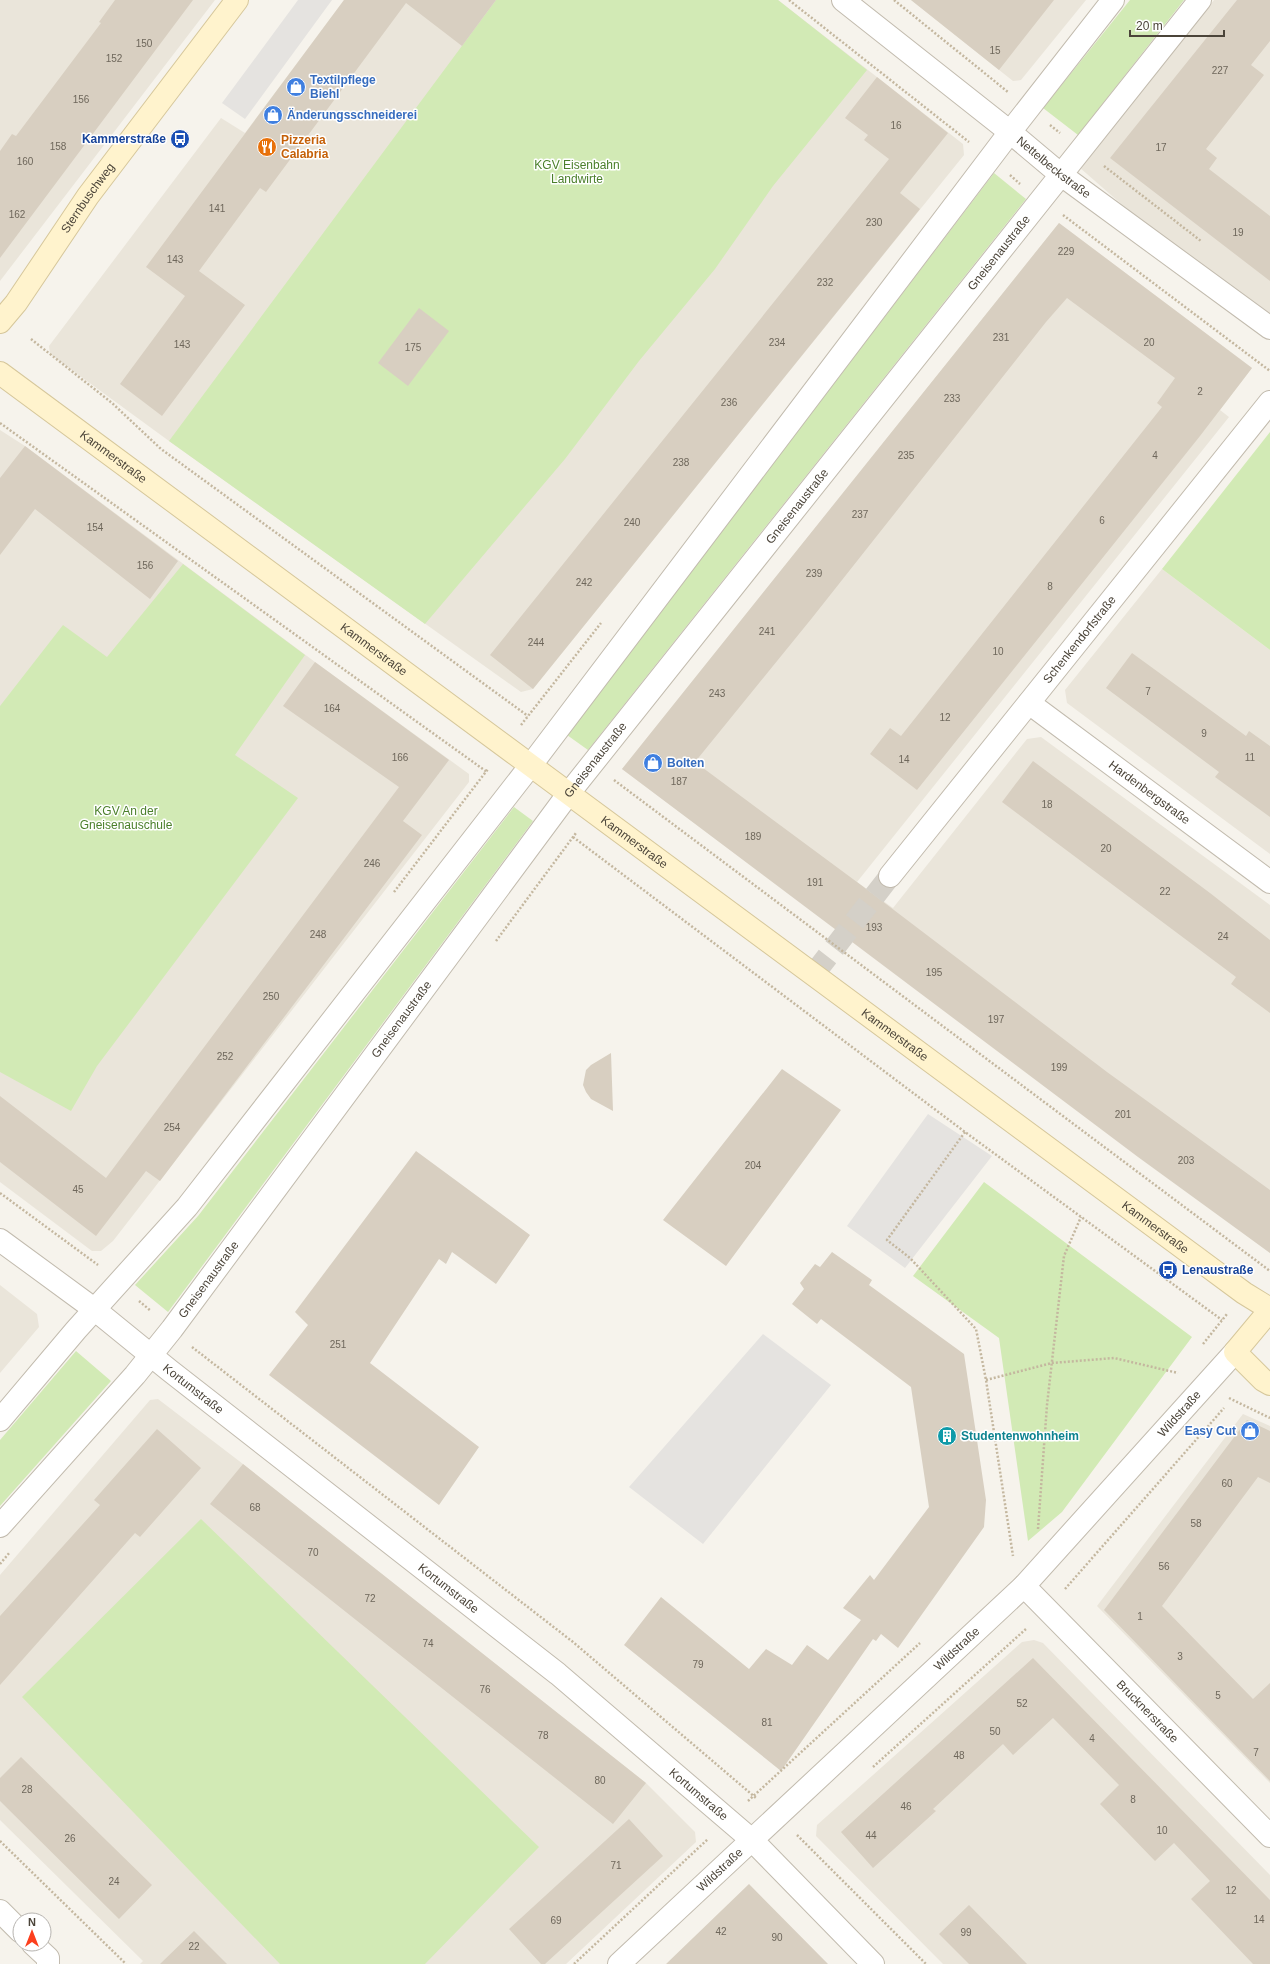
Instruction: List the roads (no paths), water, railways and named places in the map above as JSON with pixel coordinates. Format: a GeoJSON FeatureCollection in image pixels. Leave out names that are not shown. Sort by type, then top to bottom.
{"type":"FeatureCollection","features":[{"type":"Feature","properties":{"kind":"street","name":"Sternbuschweg"},"geometry":{"type":"LineString","coordinates":[[0,322],[16,303],[88,196],[237,0]]}},
{"type":"Feature","properties":{"kind":"street","name":"Nettelbeckstraße"},"geometry":{"type":"LineString","coordinates":[[843,0],[1010,132],[1060,174],[1270,328]]}},
{"type":"Feature","properties":{"kind":"street"},"geometry":{"type":"LineString","coordinates":[[0,1420],[94,1309],[187,1207],[531,765],[1010,132],[1113,0]]}},
{"type":"Feature","properties":{"kind":"street","name":"Gneisenaustraße"},"geometry":{"type":"LineString","coordinates":[[0,1526],[151,1355],[172,1329],[592,763],[1200,0]]}},
{"type":"Feature","properties":{"kind":"street","name":"Kammerstraße"},"geometry":{"type":"LineString","coordinates":[[0,373],[1244,1293],[1270,1310]]}},
{"type":"Feature","properties":{"kind":"street","name":"Schenkendorfstraße"},"geometry":{"type":"LineString","coordinates":[[890,876],[1270,402]]}},
{"type":"Feature","properties":{"kind":"street","name":"Hardenbergstraße"},"geometry":{"type":"LineString","coordinates":[[1029,703],[1270,882]]}},
{"type":"Feature","properties":{"kind":"street","name":"Kortumstraße"},"geometry":{"type":"LineString","coordinates":[[0,1240],[94,1309],[558,1674],[753,1840],[873,1964]]}},
{"type":"Feature","properties":{"kind":"street","name":"Wildstraße"},"geometry":{"type":"LineString","coordinates":[[619,1964],[1024,1586],[1235,1352],[1270,1310]]}},
{"type":"Feature","properties":{"kind":"street"},"geometry":{"type":"LineString","coordinates":[[1235,1352],[1263,1380],[1270,1384]]}},
{"type":"Feature","properties":{"kind":"street","name":"Brucknerstraße"},"geometry":{"type":"LineString","coordinates":[[1024,1586],[1270,1836]]}},
{"type":"Feature","properties":{"kind":"street"},"geometry":{"type":"LineString","coordinates":[[0,1912],[12,1923]]}},
{"type":"Feature","properties":{"kind":"street"},"geometry":{"type":"LineString","coordinates":[[42,1952],[48,1958],[48,1964]]}},
{"type":"Feature","properties":{"kind":"tunnel"},"geometry":{"type":"LineString","coordinates":[[814,974],[890,876]]}},
{"type":"Feature","properties":{"kind":"place","name":"Textilpflege Biehl"},"geometry":{"type":"Point","coordinates":[296,87]}},
{"type":"Feature","properties":{"kind":"place","name":"Änderungsschneiderei"},"geometry":{"type":"Point","coordinates":[273,115]}},
{"type":"Feature","properties":{"kind":"place","name":"Kammerstraße"},"geometry":{"type":"Point","coordinates":[180,139]}},
{"type":"Feature","properties":{"kind":"place","name":"Pizzeria Calabria"},"geometry":{"type":"Point","coordinates":[267,147]}},
{"type":"Feature","properties":{"kind":"place","name":"Bolten"},"geometry":{"type":"Point","coordinates":[653,763]}},
{"type":"Feature","properties":{"kind":"place","name":"Lenaustraße"},"geometry":{"type":"Point","coordinates":[1168,1270]}},
{"type":"Feature","properties":{"kind":"place","name":"Easy Cut"},"geometry":{"type":"Point","coordinates":[1250,1431]}},
{"type":"Feature","properties":{"kind":"place","name":"Studentenwohnheim"},"geometry":{"type":"Point","coordinates":[947,1436]}},
{"type":"Feature","properties":{"kind":"park label","name":"KGV Eisenbahn Landwirte"},"geometry":{"type":"Point","coordinates":[577,172]}},
{"type":"Feature","properties":{"kind":"park label","name":"KGV An der Gneisenauschule"},"geometry":{"type":"Point","coordinates":[126,818]}}]}
